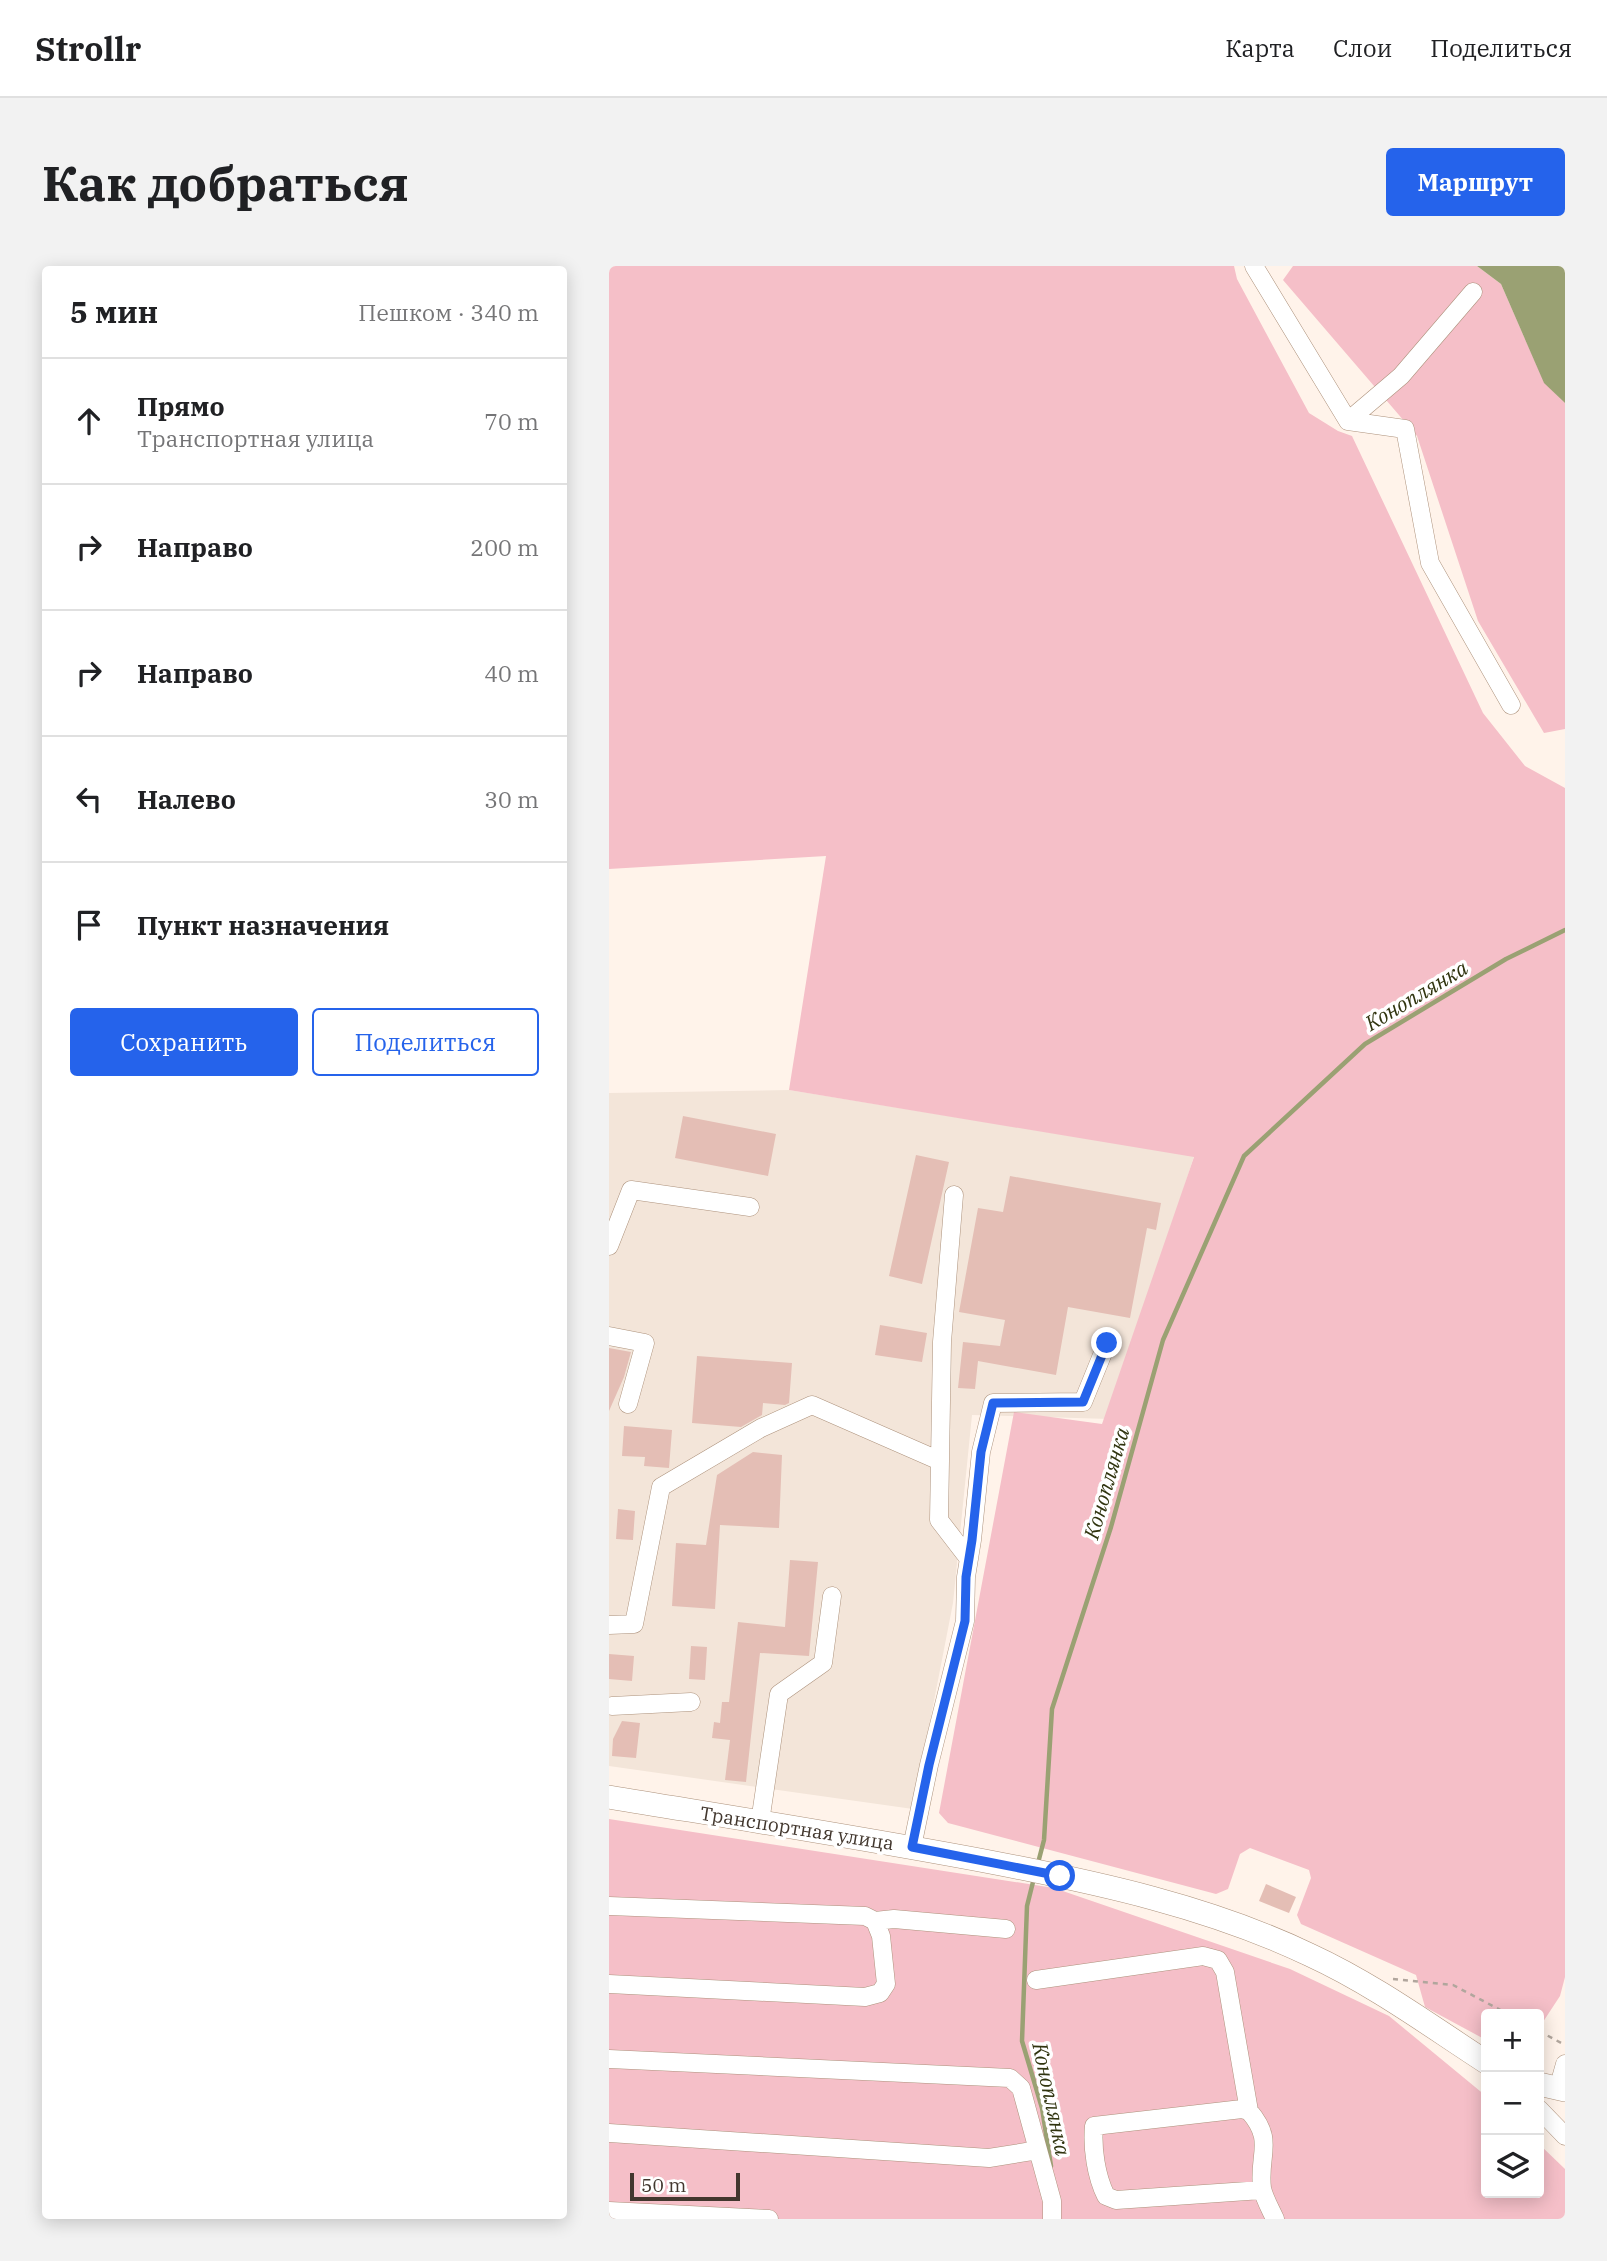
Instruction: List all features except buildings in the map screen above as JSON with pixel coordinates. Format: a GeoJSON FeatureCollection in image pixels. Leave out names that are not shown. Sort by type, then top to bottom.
{"type":"FeatureCollection","features":[{"type":"Feature","properties":{"kind":"main road","name":"Транспортная улица"},"geometry":{"type":"LineString","coordinates":[[609,1797],[912,1847],[1060,1876],[1169,1903],[1243,1926],[1310,1954],[1364,1982],[1481,2059]]}},
{"type":"Feature","properties":{"kind":"street"},"geometry":{"type":"LineString","coordinates":[[1254,266],[1348,421]]}},
{"type":"Feature","properties":{"kind":"street"},"geometry":{"type":"LineString","coordinates":[[1348,421],[1401,376],[1473,292]]}},
{"type":"Feature","properties":{"kind":"street"},"geometry":{"type":"LineString","coordinates":[[1348,421],[1405,429],[1430,563],[1511,705]]}},
{"type":"Feature","properties":{"kind":"street"},"geometry":{"type":"LineString","coordinates":[[609,1246],[631,1190],[750,1207]]}},
{"type":"Feature","properties":{"kind":"street"},"geometry":{"type":"LineString","coordinates":[[954,1195],[942,1342],[939,1520],[969,1559]]}},
{"type":"Feature","properties":{"kind":"street"},"geometry":{"type":"LineString","coordinates":[[609,1336],[645,1343],[628,1404]]}},
{"type":"Feature","properties":{"kind":"street"},"geometry":{"type":"LineString","coordinates":[[912,1847],[929,1765],[965,1621],[981,1452],[993,1403],[1083,1402],[1107,1343]]}},
{"type":"Feature","properties":{"kind":"street"},"geometry":{"type":"LineString","coordinates":[[609,1625],[634,1625],[661,1487],[761,1428],[812,1405],[940,1461]]}},
{"type":"Feature","properties":{"kind":"street"},"geometry":{"type":"LineString","coordinates":[[760,1822],[779,1694],[823,1663],[832,1596]]}},
{"type":"Feature","properties":{"kind":"street"},"geometry":{"type":"LineString","coordinates":[[610,1711],[691,1702]]}},
{"type":"Feature","properties":{"kind":"street"},"geometry":{"type":"LineString","coordinates":[[609,1906],[865,1916],[875,1921],[894,1919],[1006,1929]]}},
{"type":"Feature","properties":{"kind":"street"},"geometry":{"type":"LineString","coordinates":[[609,1984],[865,1997],[880,1993],[886,1984],[881,1936],[875,1921]]}},
{"type":"Feature","properties":{"kind":"street"},"geometry":{"type":"LineString","coordinates":[[1036,1980],[1203,1956],[1218,1960],[1225,1972],[1249,2111],[1259,2123],[1264,2135],[1262,2190],[1275,2219]]}},
{"type":"Feature","properties":{"kind":"street"},"geometry":{"type":"LineString","coordinates":[[609,2059],[1010,2078],[1021,2088],[1052,2201],[1052,2219]]}},
{"type":"Feature","properties":{"kind":"street"},"geometry":{"type":"LineString","coordinates":[[1554,2088],[1565,2064]]}},
{"type":"Feature","properties":{"kind":"street"},"geometry":{"type":"LineString","coordinates":[[1249,2111],[1243,2109],[1094,2126],[1093,2140],[1101,2187],[1106,2196],[1116,2200],[1262,2190]]}},
{"type":"Feature","properties":{"kind":"street"},"geometry":{"type":"LineString","coordinates":[[1544,2114],[1565,2136]]}},
{"type":"Feature","properties":{"kind":"street"},"geometry":{"type":"LineString","coordinates":[[609,2133],[989,2158],[1038,2150]]}},
{"type":"Feature","properties":{"kind":"street"},"geometry":{"type":"LineString","coordinates":[[609,2211],[769,2219]]}},
{"type":"Feature","properties":{"kind":"path"},"geometry":{"type":"LineString","coordinates":[[1364,1982],[1397,1978],[1453,1985],[1499,2009]]}},
{"type":"Feature","properties":{"kind":"path"},"geometry":{"type":"LineString","coordinates":[[1544,2034],[1565,2045]]}},
{"type":"Feature","properties":{"kind":"shaded area"},"geometry":{"type":"Polygon","coordinates":[[[609,266],[1234,266],[1237,279],[1309,413],[1338,431],[1352,436],[1483,713],[1525,766],[1565,788],[1565,1977],[1560,1996],[1544,2020],[1544,2009],[1481,2009],[1481,2037],[1425,2007],[1416,1975],[1301,1924],[1297,1915],[1311,1878],[1309,1870],[1250,1848],[1240,1854],[1228,1889],[1216,1894],[948,1823],[939,1813],[1014,1412],[1102,1424],[1194,1157],[789,1090],[826,856],[609,869],[609,266]]]}},
{"type":"Feature","properties":{"kind":"shaded area"},"geometry":{"type":"Polygon","coordinates":[[[1293,266],[1477,266],[1501,284],[1544,382],[1565,403],[1565,729],[1544,733],[1478,621],[1417,436],[1283,280],[1293,266]]]}},
{"type":"Feature","properties":{"kind":"shaded area"},"geometry":{"type":"Polygon","coordinates":[[[1477,266],[1565,266],[1565,403],[1544,383],[1501,284],[1477,266]]]}},
{"type":"Feature","properties":{"kind":"shaded area"},"geometry":{"type":"Polygon","coordinates":[[[789,1090],[1194,1156],[1110,1419],[972,1415],[953,1603],[913,1809],[609,1766],[609,1093],[789,1090]]]}},
{"type":"Feature","properties":{"kind":"shaded area"},"geometry":{"type":"Polygon","coordinates":[[[609,1819],[1054,1888],[1290,1969],[1389,2016],[1481,2092],[1481,2198],[1544,2198],[1544,2149],[1565,2169],[1565,2219],[609,2219],[609,1819]]]}},
{"type":"Feature","properties":{"kind":"waterway","name":"Коноплянка"},"geometry":{"type":"LineString","coordinates":[[1038,1863],[1044,1840],[1052,1709],[1111,1527],[1163,1340],[1244,1156],[1365,1044],[1506,959],[1565,930]]}},
{"type":"Feature","properties":{"kind":"waterway","name":"Коноплянка"},"geometry":{"type":"LineString","coordinates":[[1034,1878],[1027,1906],[1022,2041],[1042,2108],[1051,2166]]}},
{"type":"Feature","properties":{"kind":"route"},"geometry":{"type":"LineString","coordinates":[[1060,1876],[912,1847],[929,1765],[965,1621],[966,1577],[981,1452],[993,1403],[1083,1402],[1107,1343]]}}]}
